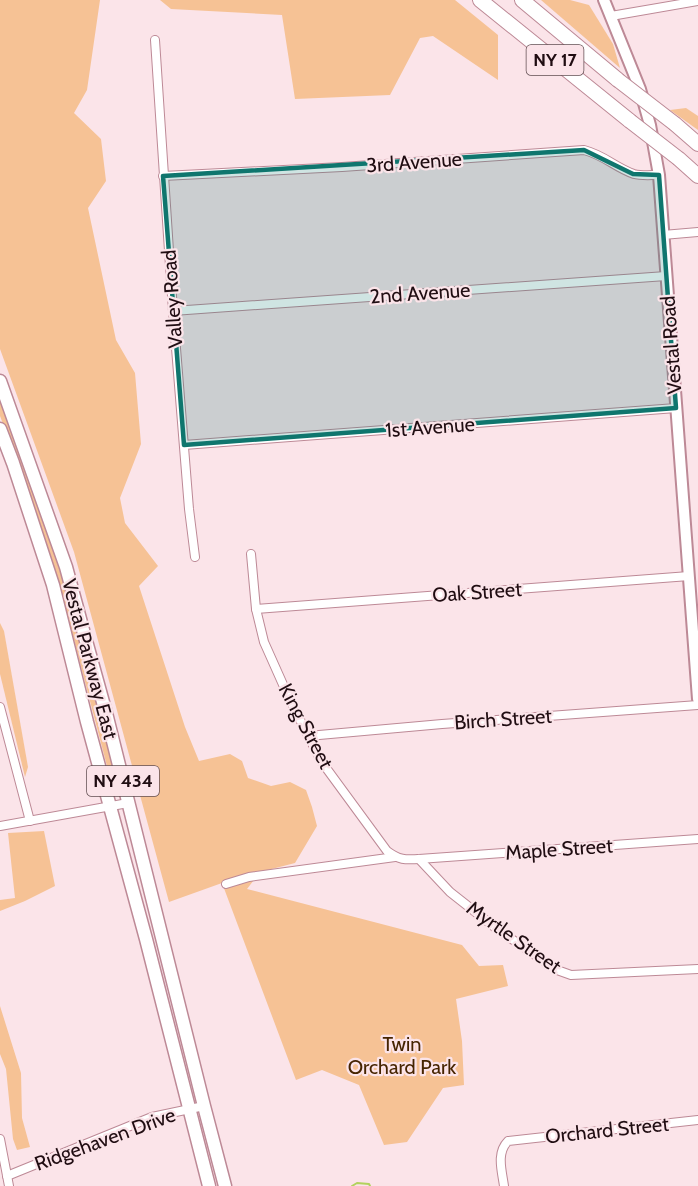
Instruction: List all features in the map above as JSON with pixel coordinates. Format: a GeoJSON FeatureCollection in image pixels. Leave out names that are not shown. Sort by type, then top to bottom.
{"type":"FeatureCollection","features":[{"type":"Feature","properties":{"kind":"highway","name":"NY 17"},"geometry":{"type":"LineString","coordinates":[[480,0],[698,176]]}},
{"type":"Feature","properties":{"kind":"highway","name":"NY 17"},"geometry":{"type":"LineString","coordinates":[[522,0],[698,144]]}},
{"type":"Feature","properties":{"kind":"main road","name":"Vestal Parkway East"},"geometry":{"type":"LineString","coordinates":[[0,381],[66,567],[106,713],[225,1186]]}},
{"type":"Feature","properties":{"kind":"main road","name":"Vestal Parkway East"},"geometry":{"type":"LineString","coordinates":[[0,429],[52,585],[209,1186]]}},
{"type":"Feature","properties":{"kind":"street","name":"Vestal Road"},"geometry":{"type":"LineString","coordinates":[[604,0],[640,89],[648,115],[659,175],[676,408],[693,576],[698,699]]}},
{"type":"Feature","properties":{"kind":"street"},"geometry":{"type":"LineString","coordinates":[[611,16],[698,1]]}},
{"type":"Feature","properties":{"kind":"street","name":"Valley Road"},"geometry":{"type":"LineString","coordinates":[[155,40],[173,311],[195,557]]}},
{"type":"Feature","properties":{"kind":"street","name":"3rd Avenue"},"geometry":{"type":"LineString","coordinates":[[163,176],[342,167],[584,150],[595,152],[633,174],[659,175]]}},
{"type":"Feature","properties":{"kind":"street"},"geometry":{"type":"LineString","coordinates":[[663,235],[698,232]]}},
{"type":"Feature","properties":{"kind":"street","name":"2nd Avenue"},"geometry":{"type":"LineString","coordinates":[[173,311],[666,276]]}},
{"type":"Feature","properties":{"kind":"street","name":"1st Avenue"},"geometry":{"type":"LineString","coordinates":[[184,445],[676,408]]}},
{"type":"Feature","properties":{"kind":"street","name":"King Street"},"geometry":{"type":"LineString","coordinates":[[251,554],[256,609],[264,642],[289,698],[321,761],[387,850],[395,857]]}},
{"type":"Feature","properties":{"kind":"street","name":"Oak Street"},"geometry":{"type":"LineString","coordinates":[[256,609],[693,576]]}},
{"type":"Feature","properties":{"kind":"street","name":"Birch Street"},"geometry":{"type":"LineString","coordinates":[[308,736],[698,705]]}},
{"type":"Feature","properties":{"kind":"street"},"geometry":{"type":"LineString","coordinates":[[0,707],[30,821]]}},
{"type":"Feature","properties":{"kind":"street"},"geometry":{"type":"LineString","coordinates":[[0,826],[128,803]]}},
{"type":"Feature","properties":{"kind":"street","name":"Maple Street"},"geometry":{"type":"LineString","coordinates":[[419,859],[698,839]]}},
{"type":"Feature","properties":{"kind":"street"},"geometry":{"type":"LineString","coordinates":[[226,884],[249,877],[395,857],[406,860],[419,859]]}},
{"type":"Feature","properties":{"kind":"street","name":"Myrtle Street"},"geometry":{"type":"LineString","coordinates":[[419,859],[450,892],[497,929],[564,973],[584,976],[698,969]]}},
{"type":"Feature","properties":{"kind":"street","name":"Ridgehaven Drive"},"geometry":{"type":"LineString","coordinates":[[7,1176],[152,1117],[204,1106]]}},
{"type":"Feature","properties":{"kind":"street","name":"Orchard Street"},"geometry":{"type":"LineString","coordinates":[[504,1186],[501,1154],[503,1146],[508,1141],[698,1120]]}},
{"type":"Feature","properties":{"kind":"street"},"geometry":{"type":"LineString","coordinates":[[0,1139],[9,1186]]}},
{"type":"Feature","properties":{"kind":"highlighted area"},"geometry":{"type":"Polygon","coordinates":[[[584,150],[633,174],[659,175],[676,408],[184,445],[163,176],[584,150]]]}},
{"type":"Feature","properties":{"kind":"green space","name":"Twin Orchard Park"},"geometry":{"type":"Polygon","coordinates":[[[0,0],[100,0],[87,90],[74,113],[101,139],[106,181],[88,208],[116,340],[135,373],[141,444],[120,498],[125,523],[158,566],[139,586],[185,727],[199,761],[230,754],[242,761],[248,778],[271,786],[290,782],[306,790],[317,826],[295,863],[260,872],[247,889],[462,945],[479,966],[503,965],[508,986],[456,999],[462,1041],[464,1085],[443,1088],[407,1142],[384,1145],[359,1085],[322,1070],[296,1080],[222,883],[169,902],[74,552],[0,349],[0,0]]]}},
{"type":"Feature","properties":{"kind":"green space"},"geometry":{"type":"Polygon","coordinates":[[[160,0],[455,0],[498,35],[498,80],[433,36],[420,38],[390,95],[295,99],[282,15],[171,9],[160,0]]]}},
{"type":"Feature","properties":{"kind":"green space"},"geometry":{"type":"Polygon","coordinates":[[[541,0],[570,0],[589,5],[613,44],[620,68],[541,0]]]}},
{"type":"Feature","properties":{"kind":"green space"},"geometry":{"type":"Polygon","coordinates":[[[686,108],[698,116],[698,130],[670,110],[686,108]]]}},
{"type":"Feature","properties":{"kind":"green space"},"geometry":{"type":"Polygon","coordinates":[[[0,396],[69,600],[117,779],[117,787],[113,789],[62,594],[36,511],[0,416],[0,396]]]}},
{"type":"Feature","properties":{"kind":"green space"},"geometry":{"type":"Polygon","coordinates":[[[0,623],[4,631],[28,767],[25,777],[0,674],[0,623]]]}},
{"type":"Feature","properties":{"kind":"green space"},"geometry":{"type":"Polygon","coordinates":[[[44,831],[55,886],[0,911],[0,900],[15,898],[8,833],[44,831]]]}},
{"type":"Feature","properties":{"kind":"green space"},"geometry":{"type":"Polygon","coordinates":[[[0,1006],[21,1073],[22,1118],[30,1147],[17,1150],[13,1139],[6,1069],[0,1054],[0,1006]]]}},
{"type":"Feature","properties":{"kind":"waterway"},"geometry":{"type":"LineString","coordinates":[[352,1186],[357,1183],[370,1186]]}}]}
